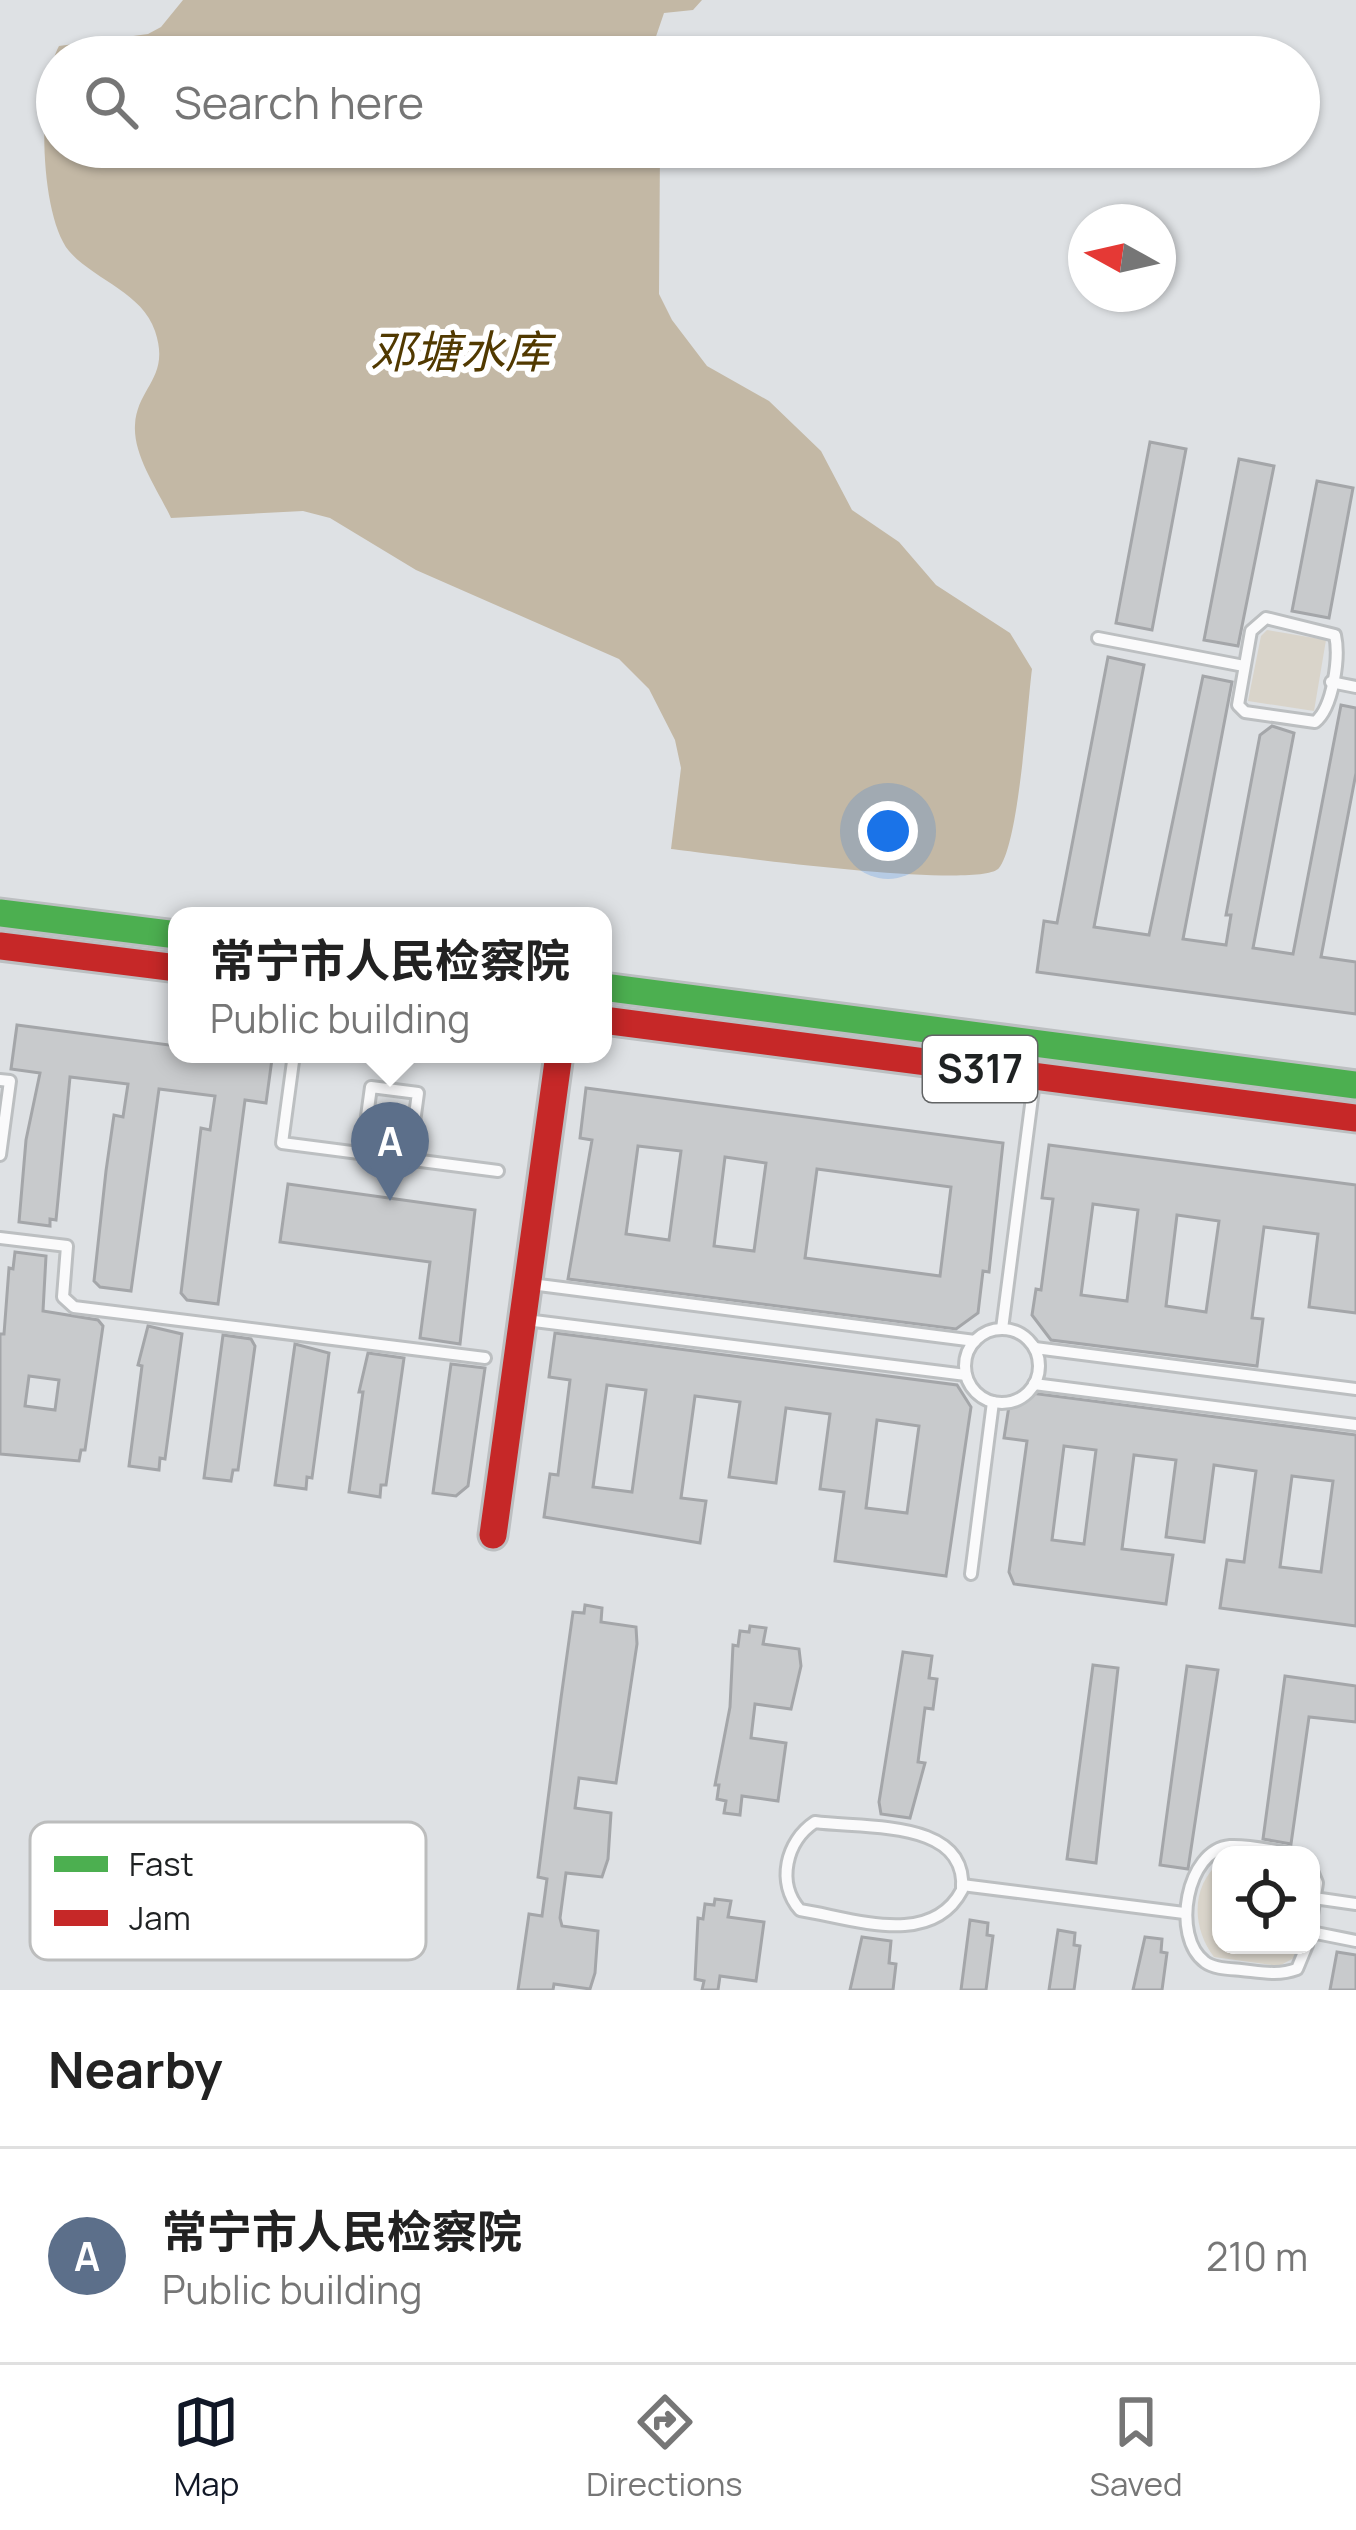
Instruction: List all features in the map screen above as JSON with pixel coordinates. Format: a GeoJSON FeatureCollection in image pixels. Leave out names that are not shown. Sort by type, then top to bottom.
{"type":"FeatureCollection","features":[{"type":"Feature","properties":{"kind":"main road"},"geometry":{"type":"LineString","coordinates":[[0,913],[168,934]]}},
{"type":"Feature","properties":{"kind":"main road"},"geometry":{"type":"LineString","coordinates":[[0,946],[168,967]]}},
{"type":"Feature","properties":{"kind":"main road","name":"S317"},"geometry":{"type":"LineString","coordinates":[[612,988],[1356,1085]]}},
{"type":"Feature","properties":{"kind":"main road","name":"S317"},"geometry":{"type":"LineString","coordinates":[[612,1021],[1356,1118]]}},
{"type":"Feature","properties":{"kind":"main road"},"geometry":{"type":"LineString","coordinates":[[493,1535],[558,1063]]}},
{"type":"Feature","properties":{"kind":"lane"},"geometry":{"type":"LineString","coordinates":[[1266,618],[1326,629],[1337,644],[1325,711],[1315,722],[1265,716],[1238,705],[1244,666],[1251,631],[1266,618]]}},
{"type":"Feature","properties":{"kind":"lane"},"geometry":{"type":"LineString","coordinates":[[1098,638],[1244,666]]}},
{"type":"Feature","properties":{"kind":"lane"},"geometry":{"type":"LineString","coordinates":[[1331,682],[1356,687]]}},
{"type":"Feature","properties":{"kind":"lane"},"geometry":{"type":"LineString","coordinates":[[293,1063],[281,1143],[498,1171]]}},
{"type":"Feature","properties":{"kind":"lane"},"geometry":{"type":"LineString","coordinates":[[1002,1328],[1035,1076]]}},
{"type":"Feature","properties":{"kind":"lane"},"geometry":{"type":"LineString","coordinates":[[0,1080],[10,1081],[0,1155]]}},
{"type":"Feature","properties":{"kind":"lane"},"geometry":{"type":"LineString","coordinates":[[362,1153],[371,1087],[418,1093],[409,1159]]}},
{"type":"Feature","properties":{"kind":"lane"},"geometry":{"type":"LineString","coordinates":[[0,1238],[68,1246],[63,1297],[74,1307],[485,1358]]}},
{"type":"Feature","properties":{"kind":"lane"},"geometry":{"type":"LineString","coordinates":[[527,1284],[975,1341],[1002,1328],[1021,1334],[1035,1348],[1039,1360],[1034,1384],[1012,1402],[992,1402],[976,1392],[966,1375],[966,1357],[975,1341]]}},
{"type":"Feature","properties":{"kind":"lane"},"geometry":{"type":"LineString","coordinates":[[523,1320],[966,1375]]}},
{"type":"Feature","properties":{"kind":"lane"},"geometry":{"type":"LineString","coordinates":[[1035,1348],[1356,1389]]}},
{"type":"Feature","properties":{"kind":"lane"},"geometry":{"type":"LineString","coordinates":[[1034,1384],[1356,1425]]}},
{"type":"Feature","properties":{"kind":"lane"},"geometry":{"type":"LineString","coordinates":[[970,1574],[992,1402]]}},
{"type":"Feature","properties":{"kind":"lane"},"geometry":{"type":"LineString","coordinates":[[815,1822],[939,1838],[959,1858],[962,1885],[955,1903],[939,1918],[906,1926],[800,1910],[790,1899],[787,1866],[800,1832],[815,1822]]}},
{"type":"Feature","properties":{"kind":"lane"},"geometry":{"type":"LineString","coordinates":[[1212,1854],[1203,1860],[1184,1913],[1192,1947],[1204,1962],[1283,1974],[1297,1969],[1303,1954]]}},
{"type":"Feature","properties":{"kind":"lane"},"geometry":{"type":"LineString","coordinates":[[962,1885],[1184,1913]]}},
{"type":"Feature","properties":{"kind":"lane"},"geometry":{"type":"LineString","coordinates":[[1320,1899],[1356,1904]]}},
{"type":"Feature","properties":{"kind":"lane"},"geometry":{"type":"LineString","coordinates":[[1320,1934],[1356,1941]]}},
{"type":"Feature","properties":{"kind":"shaded area"},"geometry":{"type":"Polygon","coordinates":[[[1267,630],[1326,640],[1314,711],[1248,701],[1261,636],[1267,630]]]}},
{"type":"Feature","properties":{"kind":"shaded area"},"geometry":{"type":"Polygon","coordinates":[[[1211,1871],[1212,1954],[1198,1920],[1199,1895],[1211,1871]]]}},
{"type":"Feature","properties":{"kind":"shaded area"},"geometry":{"type":"Polygon","coordinates":[[[1212,1954],[1296,1954],[1279,1966],[1212,1954]]]}},
{"type":"Feature","properties":{"kind":"water","name":"邓塘水库"},"geometry":{"type":"Polygon","coordinates":[[[183,0],[702,0],[693,10],[664,13],[656,36],[133,36],[161,27],[183,0]]]}},
{"type":"Feature","properties":{"kind":"water","name":"邓塘水库"},"geometry":{"type":"Polygon","coordinates":[[[46,168],[660,168],[659,294],[672,320],[707,366],[769,401],[821,451],[852,510],[899,542],[936,585],[1010,633],[1032,669],[1017,804],[999,868],[982,874],[899,873],[671,849],[681,768],[675,740],[649,689],[619,659],[416,570],[330,518],[303,511],[171,518],[135,437],[137,412],[159,360],[155,331],[140,306],[69,251],[59,233],[46,168]]]}},
{"type":"Feature","properties":{"kind":"building"},"geometry":{"type":"Polygon","coordinates":[[[1150,442],[1186,449],[1152,630],[1116,623],[1150,442]]]}},
{"type":"Feature","properties":{"kind":"building"},"geometry":{"type":"Polygon","coordinates":[[[1239,459],[1274,466],[1238,646],[1204,640],[1239,459]]]}},
{"type":"Feature","properties":{"kind":"building"},"geometry":{"type":"Polygon","coordinates":[[[1317,481],[1353,488],[1329,618],[1292,611],[1317,481]]]}},
{"type":"Feature","properties":{"kind":"building"},"geometry":{"type":"Polygon","coordinates":[[[1108,657],[1144,665],[1094,927],[1149,935],[1203,676],[1232,682],[1183,939],[1226,945],[1231,915],[1226,915],[1260,735],[1272,726],[1294,733],[1253,948],[1293,954],[1341,705],[1356,708],[1356,773],[1321,957],[1356,962],[1356,1014],[1037,972],[1044,921],[1057,923],[1108,657]]]}},
{"type":"Feature","properties":{"kind":"building"},"geometry":{"type":"Polygon","coordinates":[[[17,1025],[168,1045],[168,1063],[271,1063],[266,1103],[245,1100],[218,1304],[187,1300],[181,1293],[201,1128],[210,1130],[215,1096],[159,1089],[131,1291],[100,1287],[94,1281],[106,1171],[114,1115],[123,1117],[128,1084],[70,1077],[56,1220],[50,1219],[50,1226],[19,1222],[26,1140],[40,1073],[11,1069],[17,1025]]]}},
{"type":"Feature","properties":{"kind":"building"},"geometry":{"type":"Polygon","coordinates":[[[586,1088],[1003,1143],[989,1272],[983,1271],[978,1313],[956,1329],[568,1279],[592,1140],[580,1138],[586,1088]],[[638,1146],[626,1234],[669,1240],[681,1151],[638,1146]],[[725,1157],[714,1246],[754,1251],[766,1163],[725,1157]],[[817,1169],[805,1258],[940,1276],[951,1187],[817,1169]]]}},
{"type":"Feature","properties":{"kind":"building"},"geometry":{"type":"Polygon","coordinates":[[[1049,1145],[1356,1185],[1356,1313],[1309,1307],[1318,1234],[1264,1227],[1252,1318],[1263,1319],[1257,1366],[1051,1340],[1032,1315],[1036,1289],[1041,1290],[1053,1199],[1042,1198],[1049,1145]],[[1093,1204],[1081,1295],[1127,1301],[1138,1210],[1093,1204]],[[1177,1215],[1166,1306],[1206,1312],[1219,1221],[1177,1215]]]}},
{"type":"Feature","properties":{"kind":"building"},"geometry":{"type":"Polygon","coordinates":[[[288,1184],[475,1210],[460,1344],[420,1338],[430,1262],[280,1242],[288,1184]]]}},
{"type":"Feature","properties":{"kind":"building"},"geometry":{"type":"Polygon","coordinates":[[[15,1252],[46,1256],[43,1311],[98,1320],[103,1326],[85,1450],[79,1461],[0,1454],[0,1334],[4,1334],[9,1268],[13,1269],[15,1252]],[[29,1376],[25,1406],[55,1410],[59,1380],[29,1376]]]}},
{"type":"Feature","properties":{"kind":"building"},"geometry":{"type":"Polygon","coordinates":[[[148,1326],[182,1334],[165,1459],[160,1458],[159,1470],[129,1466],[142,1366],[138,1365],[148,1326]]]}},
{"type":"Feature","properties":{"kind":"building"},"geometry":{"type":"Polygon","coordinates":[[[555,1333],[957,1385],[971,1407],[946,1576],[835,1561],[844,1492],[820,1489],[830,1414],[786,1408],[776,1483],[729,1477],[740,1402],[695,1396],[681,1498],[706,1501],[700,1543],[544,1517],[550,1474],[558,1475],[570,1380],[549,1377],[555,1333]],[[607,1385],[593,1487],[632,1492],[646,1390],[607,1385]],[[877,1420],[866,1508],[907,1513],[919,1426],[877,1420]]]}},
{"type":"Feature","properties":{"kind":"building"},"geometry":{"type":"Polygon","coordinates":[[[223,1335],[251,1339],[255,1346],[238,1470],[233,1470],[231,1481],[204,1478],[223,1335]]]}},
{"type":"Feature","properties":{"kind":"building"},"geometry":{"type":"Polygon","coordinates":[[[295,1344],[329,1353],[312,1478],[307,1477],[306,1489],[275,1485],[295,1344]]]}},
{"type":"Feature","properties":{"kind":"building"},"geometry":{"type":"Polygon","coordinates":[[[368,1353],[404,1358],[386,1485],[381,1485],[380,1497],[349,1492],[363,1392],[359,1392],[368,1353]]]}},
{"type":"Feature","properties":{"kind":"building"},"geometry":{"type":"Polygon","coordinates":[[[451,1364],[485,1368],[468,1486],[456,1496],[433,1493],[451,1364]]]}},
{"type":"Feature","properties":{"kind":"building"},"geometry":{"type":"Polygon","coordinates":[[[1031,1393],[1356,1435],[1356,1626],[1220,1608],[1227,1560],[1244,1562],[1256,1471],[1214,1465],[1204,1542],[1166,1537],[1176,1460],[1134,1455],[1122,1549],[1173,1555],[1166,1604],[1014,1584],[1009,1572],[1027,1441],[1004,1438],[1009,1406],[1031,1393]],[[1064,1446],[1052,1540],[1084,1544],[1096,1450],[1064,1446]],[[1292,1476],[1280,1567],[1321,1572],[1333,1481],[1292,1476]]]}},
{"type":"Feature","properties":{"kind":"building"},"geometry":{"type":"Polygon","coordinates":[[[585,1605],[602,1608],[601,1622],[636,1627],[637,1644],[616,1783],[579,1778],[575,1808],[611,1813],[608,1859],[602,1877],[566,1873],[560,1918],[562,1926],[598,1931],[595,1973],[590,1989],[554,1984],[553,1990],[518,1990],[529,1914],[542,1916],[547,1879],[538,1877],[561,1698],[573,1612],[584,1613],[585,1605]]]}},
{"type":"Feature","properties":{"kind":"building"},"geometry":{"type":"Polygon","coordinates":[[[750,1626],[766,1628],[763,1644],[799,1649],[801,1666],[791,1709],[755,1704],[751,1738],[786,1743],[778,1801],[742,1796],[740,1815],[724,1813],[726,1801],[717,1799],[719,1785],[715,1785],[730,1707],[733,1645],[738,1646],[740,1631],[749,1632],[750,1626]]]}},
{"type":"Feature","properties":{"kind":"building"},"geometry":{"type":"Polygon","coordinates":[[[903,1652],[932,1656],[929,1678],[937,1679],[933,1709],[925,1708],[918,1762],[925,1763],[910,1818],[881,1814],[879,1802],[903,1652]]]}},
{"type":"Feature","properties":{"kind":"building"},"geometry":{"type":"Polygon","coordinates":[[[1093,1665],[1118,1668],[1096,1863],[1067,1859],[1093,1665]]]}},
{"type":"Feature","properties":{"kind":"building"},"geometry":{"type":"Polygon","coordinates":[[[1187,1666],[1218,1670],[1188,1869],[1160,1865],[1187,1666]]]}},
{"type":"Feature","properties":{"kind":"building"},"geometry":{"type":"Polygon","coordinates":[[[1285,1676],[1356,1686],[1356,1722],[1309,1717],[1291,1844],[1263,1839],[1285,1676]]]}},
{"type":"Feature","properties":{"kind":"building"},"geometry":{"type":"Polygon","coordinates":[[[715,1899],[731,1901],[728,1917],[764,1922],[756,1981],[720,1976],[718,1990],[702,1990],[704,1981],[695,1979],[698,1918],[703,1919],[705,1904],[714,1905],[715,1899]]]}},
{"type":"Feature","properties":{"kind":"building"},"geometry":{"type":"Polygon","coordinates":[[[970,1920],[988,1923],[987,1935],[993,1936],[986,1990],[961,1990],[970,1920]]]}},
{"type":"Feature","properties":{"kind":"building"},"geometry":{"type":"Polygon","coordinates":[[[1058,1930],[1075,1933],[1074,1945],[1080,1946],[1074,1990],[1049,1990],[1058,1930]]]}},
{"type":"Feature","properties":{"kind":"building"},"geometry":{"type":"Polygon","coordinates":[[[862,1937],[891,1941],[889,1963],[896,1964],[893,1990],[850,1990],[862,1937]]]}},
{"type":"Feature","properties":{"kind":"building"},"geometry":{"type":"Polygon","coordinates":[[[1145,1937],[1162,1939],[1161,1952],[1167,1953],[1162,1990],[1133,1990],[1145,1937]]]}},
{"type":"Feature","properties":{"kind":"building"},"geometry":{"type":"Polygon","coordinates":[[[1337,1952],[1356,1955],[1356,1990],[1330,1990],[1337,1952]]]}},
{"type":"Feature","properties":{"kind":"traffic: fast"},"geometry":{"type":"LineString","coordinates":[[0,913],[168,934]]}},
{"type":"Feature","properties":{"kind":"traffic: fast"},"geometry":{"type":"LineString","coordinates":[[612,988],[1356,1085]]}},
{"type":"Feature","properties":{"kind":"traffic: jam"},"geometry":{"type":"LineString","coordinates":[[0,946],[168,967]]}},
{"type":"Feature","properties":{"kind":"traffic: jam"},"geometry":{"type":"LineString","coordinates":[[612,1021],[1356,1118]]}},
{"type":"Feature","properties":{"kind":"traffic: jam"},"geometry":{"type":"LineString","coordinates":[[493,1535],[558,1063]]}},
{"type":"Feature","properties":{"kind":"place","name":"常宁市人民检察院"},"geometry":{"type":"Point","coordinates":[390,1201]}}]}
